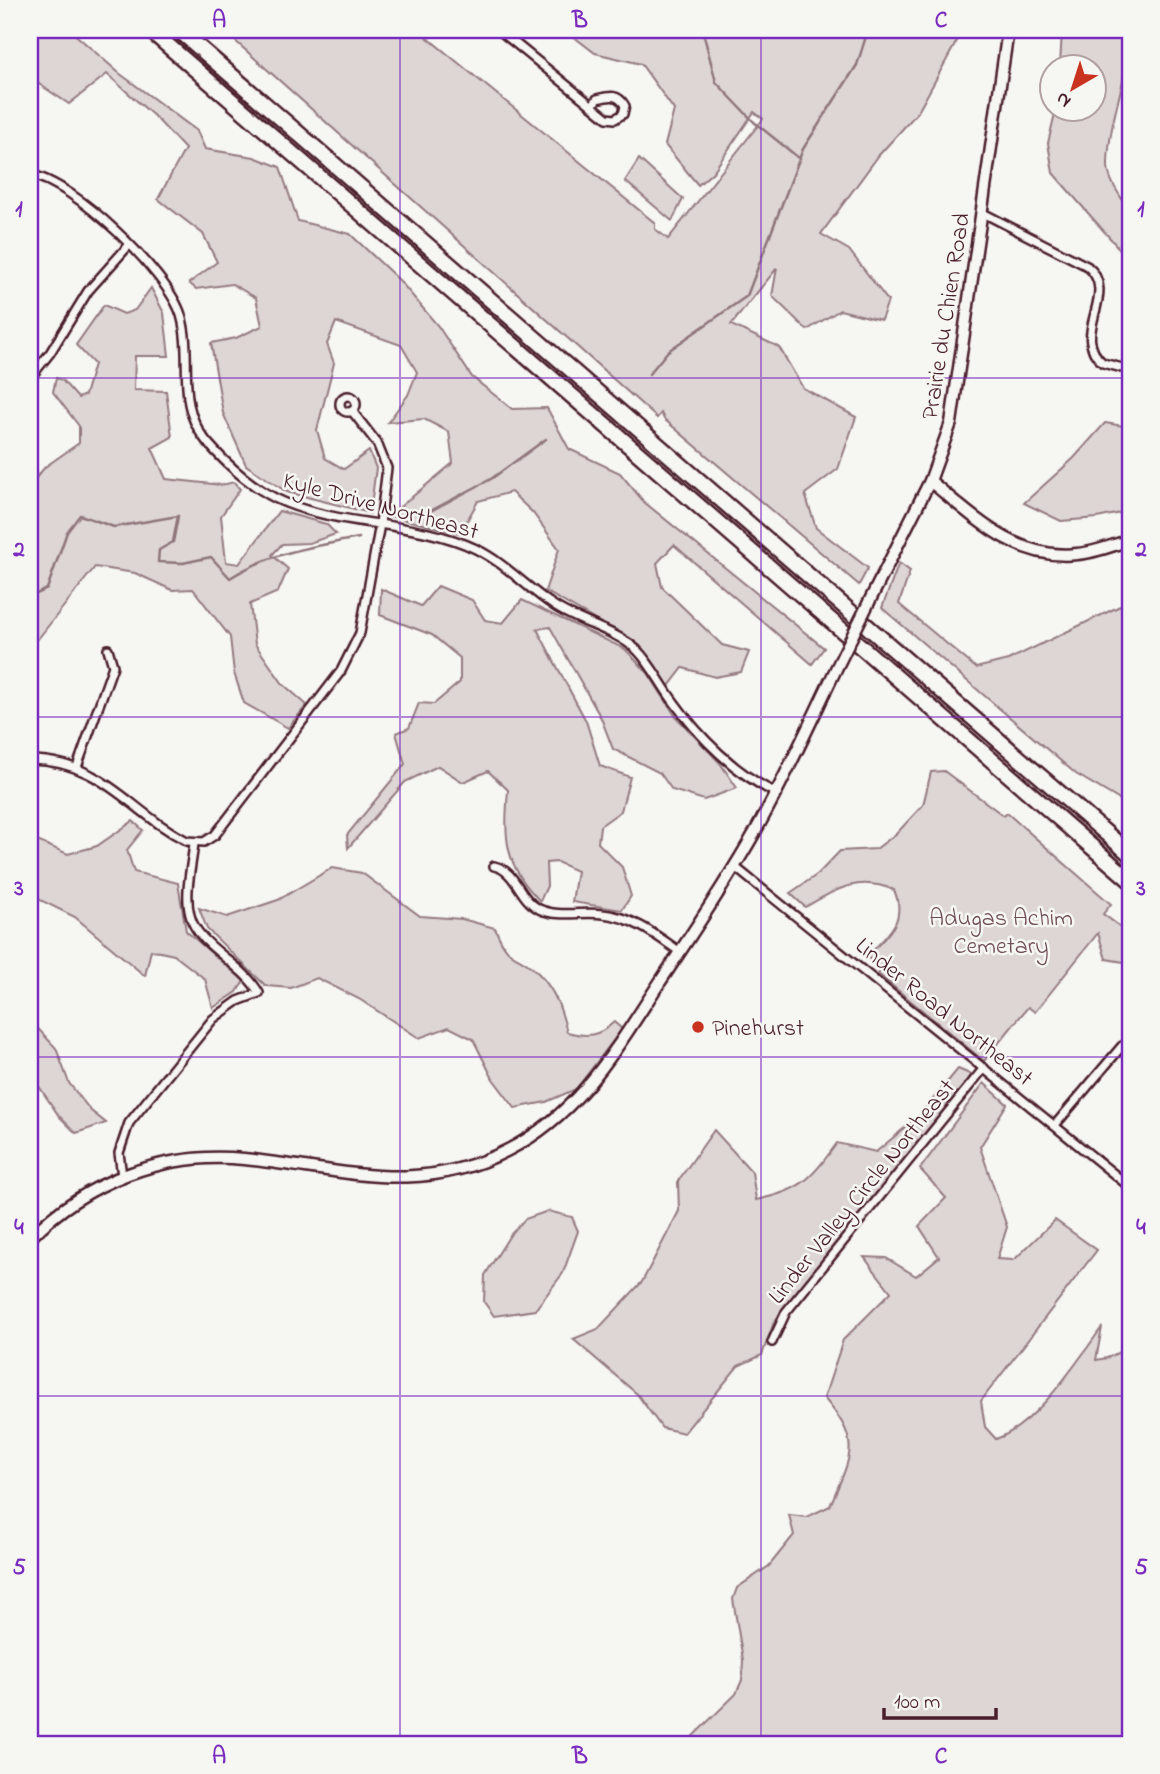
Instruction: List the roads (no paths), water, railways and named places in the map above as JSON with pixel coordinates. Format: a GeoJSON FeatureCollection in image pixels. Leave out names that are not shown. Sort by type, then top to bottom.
{"type":"FeatureCollection","features":[{"type":"Feature","properties":{"kind":"highway"},"geometry":{"type":"LineString","coordinates":[[150,30],[1130,880]]}},
{"type":"Feature","properties":{"kind":"highway"},"geometry":{"type":"LineString","coordinates":[[179,30],[621,416],[1130,854]]}},
{"type":"Feature","properties":{"kind":"street"},"geometry":{"type":"LineString","coordinates":[[499,30],[592,106]]}},
{"type":"Feature","properties":{"kind":"street","name":"Prairie du Chien Road"},"geometry":{"type":"LineString","coordinates":[[30,1238],[70,1204],[122,1176],[177,1161],[218,1157],[244,1158],[356,1176],[406,1178],[446,1172],[491,1158],[538,1132],[590,1085],[735,866],[776,793],[930,481],[954,412],[1009,30]]}},
{"type":"Feature","properties":{"kind":"street","name":"Kyle Drive Northeast"},"geometry":{"type":"LineString","coordinates":[[30,175],[51,180],[71,192],[161,277],[176,303],[184,328],[187,401],[195,425],[211,447],[265,493],[288,504],[475,549],[554,606],[631,645],[701,735],[753,780],[776,793]]}},
{"type":"Feature","properties":{"kind":"street"},"geometry":{"type":"LineString","coordinates":[[983,213],[1090,267],[1100,286],[1090,330],[1090,346],[1103,363],[1130,370]]}},
{"type":"Feature","properties":{"kind":"street"},"geometry":{"type":"LineString","coordinates":[[30,379],[50,353],[88,291],[129,246]]}},
{"type":"Feature","properties":{"kind":"street"},"geometry":{"type":"LineString","coordinates":[[30,760],[77,767],[108,783],[181,838],[194,843],[204,842],[215,835],[349,659],[364,620],[387,477],[377,443],[352,411]]}},
{"type":"Feature","properties":{"kind":"street"},"geometry":{"type":"LineString","coordinates":[[930,481],[988,528],[1026,549],[1059,555],[1079,554],[1130,540]]}},
{"type":"Feature","properties":{"kind":"street"},"geometry":{"type":"LineString","coordinates":[[77,767],[113,666],[108,649]]}},
{"type":"Feature","properties":{"kind":"street"},"geometry":{"type":"LineString","coordinates":[[122,1176],[119,1153],[128,1123],[213,1019],[230,1005],[259,993],[250,977],[193,925],[188,908],[194,843]]}},
{"type":"Feature","properties":{"kind":"street"},"geometry":{"type":"LineString","coordinates":[[494,866],[507,871],[525,898],[540,909],[556,914],[596,913],[620,917],[645,928],[680,952]]}},
{"type":"Feature","properties":{"kind":"street","name":"Linder Road Northeast"},"geometry":{"type":"LineString","coordinates":[[735,866],[1130,1187]]}},
{"type":"Feature","properties":{"kind":"street"},"geometry":{"type":"LineString","coordinates":[[1055,1125],[1122,1046]]}},
{"type":"Feature","properties":{"kind":"street","name":"Linder Valley Circle Northeast"},"geometry":{"type":"LineString","coordinates":[[772,1342],[786,1312],[984,1068]]}},
{"type":"Feature","properties":{"kind":"waterway"},"geometry":{"type":"LineString","coordinates":[[694,30],[703,32],[716,82],[754,122],[800,159]]}},
{"type":"Feature","properties":{"kind":"waterway"},"geometry":{"type":"LineString","coordinates":[[649,374],[668,351],[747,296],[803,149],[857,65],[868,30]]}},
{"type":"Feature","properties":{"kind":"waterway"},"geometry":{"type":"LineString","coordinates":[[421,516],[491,479],[546,439]]}},
{"type":"Feature","properties":{"kind":"waterway"},"geometry":{"type":"LineString","coordinates":[[30,597],[47,589],[67,532],[80,515],[114,527],[178,516],[173,542],[159,550],[158,562],[183,563],[211,557],[230,578],[276,556],[359,538]]}},
{"type":"Feature","properties":{"kind":"place","name":"Pinehurst"},"geometry":{"type":"Point","coordinates":[698,1027]}},
{"type":"Feature","properties":{"kind":"park label","name":"Adugas Achim Cemetary"},"geometry":{"type":"Point","coordinates":[1001,931]}}]}
